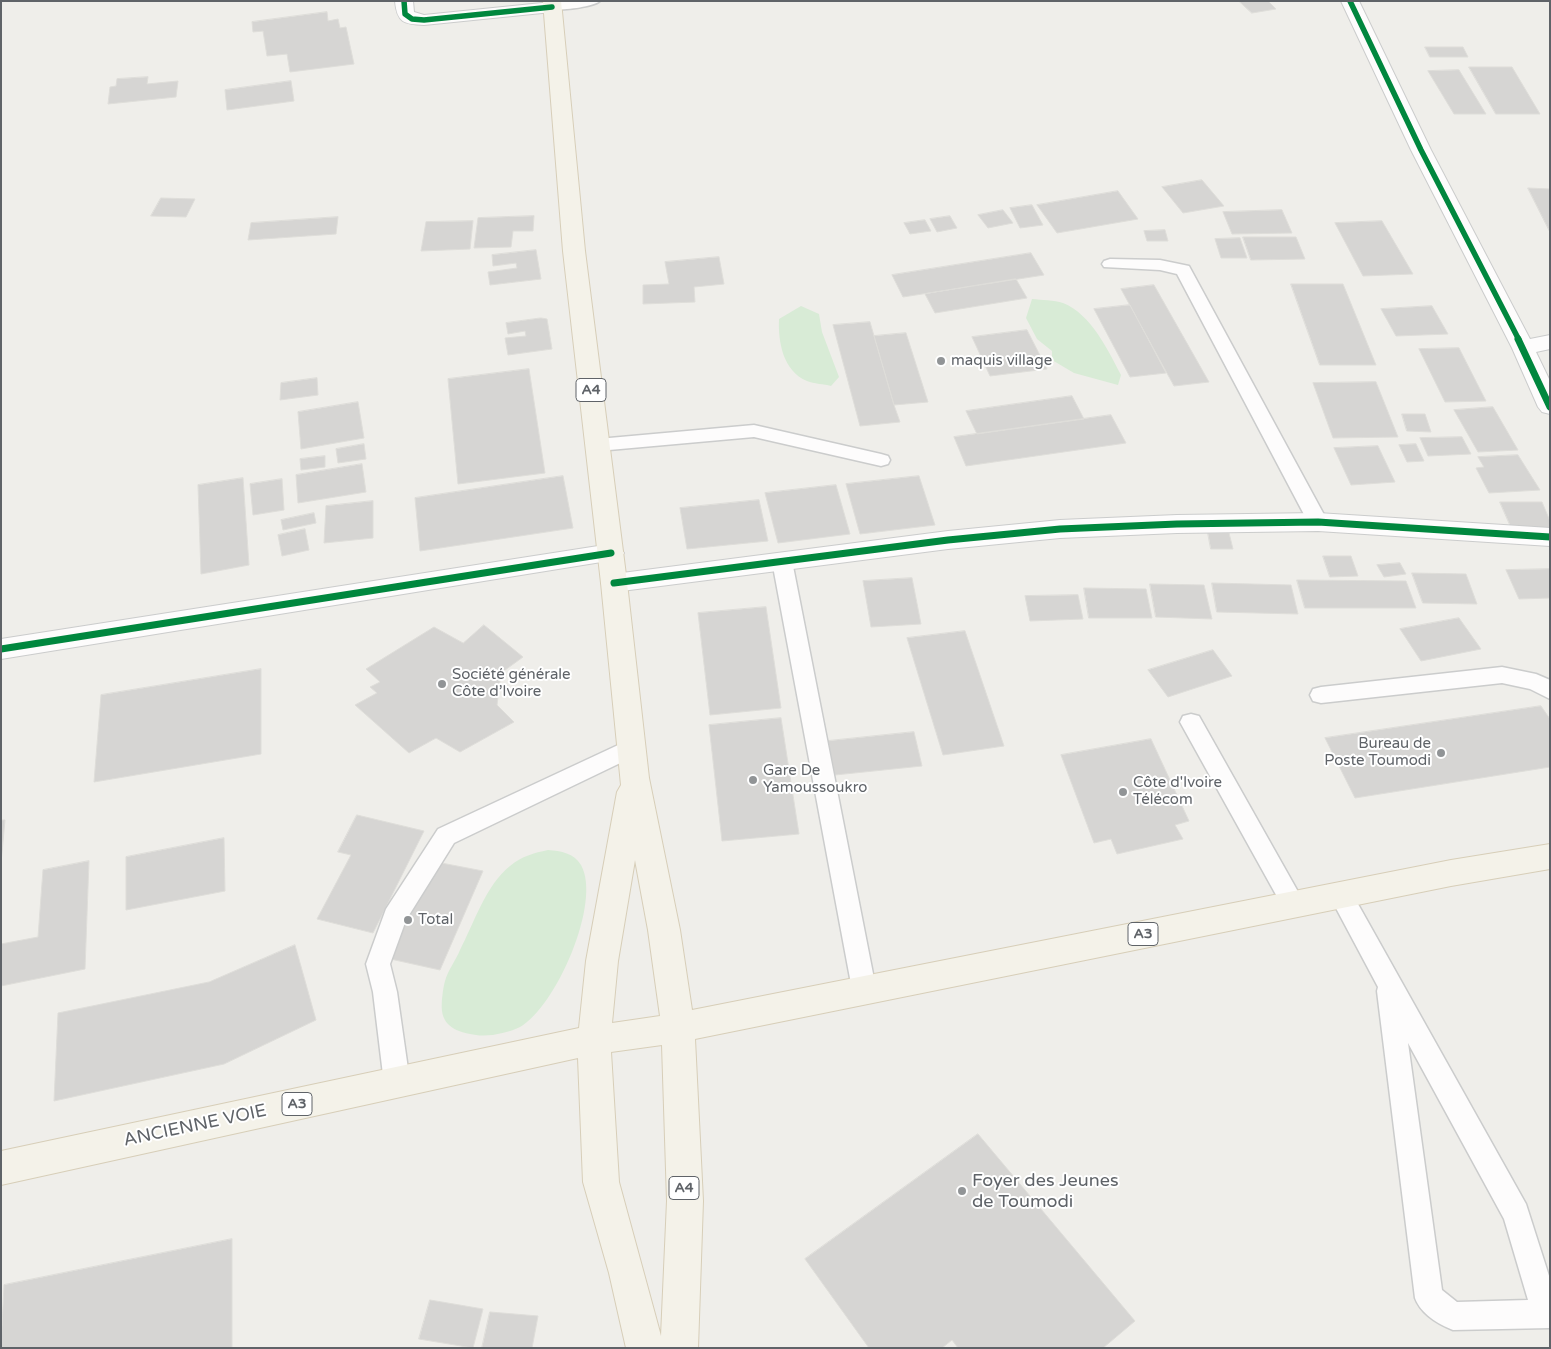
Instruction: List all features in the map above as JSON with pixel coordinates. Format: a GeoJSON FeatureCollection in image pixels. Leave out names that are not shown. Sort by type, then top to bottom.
{"type":"FeatureCollection","features":[{"type":"Feature","properties":{"kind":"main road","name":"A4"},"geometry":{"type":"LineString","coordinates":[[552,4],[574,251],[611,553],[634,778],[664,930],[678,1028],[685,1201],[679,1348]]}},
{"type":"Feature","properties":{"kind":"main road","name":"A4"},"geometry":{"type":"LineString","coordinates":[[634,778],[602,961],[594,1040],[601,1182],[627,1273],[645,1348]]}},
{"type":"Feature","properties":{"kind":"main road","name":"A3"},"geometry":{"type":"LineString","coordinates":[[594,1040],[678,1028],[737,1014],[1293,904],[1550,856]]}},
{"type":"Feature","properties":{"kind":"main road","name":"ANCIENNE VOIE"},"geometry":{"type":"LineString","coordinates":[[1,1168],[594,1040]]}},
{"type":"Feature","properties":{"kind":"street"},"geometry":{"type":"LineString","coordinates":[[404,1],[405,14],[412,19],[424,20],[552,4]]}},
{"type":"Feature","properties":{"kind":"street"},"geometry":{"type":"LineString","coordinates":[[1350,1],[1421,150],[1523,348],[1550,407]]}},
{"type":"Feature","properties":{"kind":"street"},"geometry":{"type":"LineString","coordinates":[[1523,348],[1550,342]]}},
{"type":"Feature","properties":{"kind":"street"},"geometry":{"type":"LineString","coordinates":[[614,583],[948,540],[1060,529],[1177,524],[1318,522],[1550,537]]}},
{"type":"Feature","properties":{"kind":"street"},"geometry":{"type":"LineString","coordinates":[[1,649],[611,553]]}},
{"type":"Feature","properties":{"kind":"lane"},"geometry":{"type":"LineString","coordinates":[[552,4],[593,1]]}},
{"type":"Feature","properties":{"kind":"lane"},"geometry":{"type":"LineString","coordinates":[[1110,264],[1160,266],[1183,270],[1318,522]]}},
{"type":"Feature","properties":{"kind":"lane"},"geometry":{"type":"LineString","coordinates":[[598,445],[754,431],[792,438],[881,460]]}},
{"type":"Feature","properties":{"kind":"lane"},"geometry":{"type":"LineString","coordinates":[[782,561],[864,989]]}},
{"type":"Feature","properties":{"kind":"lane"},"geometry":{"type":"LineString","coordinates":[[1321,695],[1502,675],[1536,682],[1550,691]]}},
{"type":"Feature","properties":{"kind":"lane"},"geometry":{"type":"LineString","coordinates":[[1191,722],[1293,904]]}},
{"type":"Feature","properties":{"kind":"lane"},"geometry":{"type":"LineString","coordinates":[[397,1083],[385,992],[378,964],[395,916],[446,836],[631,748]]}},
{"type":"Feature","properties":{"kind":"lane"},"geometry":{"type":"LineString","coordinates":[[1341,895],[1388,979],[1516,1214],[1548,1313],[1453,1316],[1429,1298],[1388,979]]}},
{"type":"Feature","properties":{"kind":"green space"},"geometry":{"type":"Polygon","coordinates":[[[1032,299],[1063,303],[1082,315],[1098,334],[1121,375],[1118,385],[1074,373],[1052,360],[1052,351],[1037,339],[1026,318],[1032,299]]]}},
{"type":"Feature","properties":{"kind":"green space"},"geometry":{"type":"Polygon","coordinates":[[[801,306],[819,314],[822,332],[839,377],[831,386],[810,382],[799,376],[787,363],[784,355],[781,346],[779,319],[801,306]]]}},
{"type":"Feature","properties":{"kind":"green space"},"geometry":{"type":"Polygon","coordinates":[[[548,850],[562,852],[575,858],[581,865],[586,882],[585,903],[580,927],[561,977],[534,1016],[520,1027],[492,1035],[470,1034],[454,1029],[443,1017],[442,1000],[444,984],[481,905],[494,883],[510,866],[528,855],[548,850]]]}},
{"type":"Feature","properties":{"kind":"building"},"geometry":{"type":"Polygon","coordinates":[[[1239,1],[1268,1],[1276,9],[1252,13],[1239,1]]]}},
{"type":"Feature","properties":{"kind":"building"},"geometry":{"type":"Polygon","coordinates":[[[327,12],[328,21],[338,19],[340,28],[346,27],[354,64],[290,72],[287,54],[267,56],[263,31],[253,32],[252,22],[327,12]]]}},
{"type":"Feature","properties":{"kind":"building"},"geometry":{"type":"Polygon","coordinates":[[[1425,47],[1463,47],[1468,57],[1430,57],[1425,47]]]}},
{"type":"Feature","properties":{"kind":"building"},"geometry":{"type":"Polygon","coordinates":[[[1469,67],[1512,67],[1540,114],[1496,114],[1469,67]]]}},
{"type":"Feature","properties":{"kind":"building"},"geometry":{"type":"Polygon","coordinates":[[[1459,70],[1486,114],[1454,114],[1428,71],[1459,70]]]}},
{"type":"Feature","properties":{"kind":"building"},"geometry":{"type":"Polygon","coordinates":[[[148,77],[147,84],[178,81],[176,97],[108,104],[110,87],[116,86],[117,79],[148,77]]]}},
{"type":"Feature","properties":{"kind":"building"},"geometry":{"type":"Polygon","coordinates":[[[291,81],[294,101],[227,110],[225,90],[291,81]]]}},
{"type":"Feature","properties":{"kind":"building"},"geometry":{"type":"Polygon","coordinates":[[[1202,180],[1224,206],[1183,213],[1162,187],[1202,180]]]}},
{"type":"Feature","properties":{"kind":"building"},"geometry":{"type":"Polygon","coordinates":[[[1528,188],[1550,189],[1550,232],[1528,188]]]}},
{"type":"Feature","properties":{"kind":"building"},"geometry":{"type":"Polygon","coordinates":[[[1118,191],[1138,219],[1057,233],[1037,205],[1118,191]]]}},
{"type":"Feature","properties":{"kind":"building"},"geometry":{"type":"Polygon","coordinates":[[[161,198],[195,199],[186,217],[151,216],[161,198]]]}},
{"type":"Feature","properties":{"kind":"building"},"geometry":{"type":"Polygon","coordinates":[[[1032,205],[1043,225],[1020,228],[1010,208],[1032,205]]]}},
{"type":"Feature","properties":{"kind":"building"},"geometry":{"type":"Polygon","coordinates":[[[1003,210],[1013,223],[988,228],[978,215],[1003,210]]]}},
{"type":"Feature","properties":{"kind":"building"},"geometry":{"type":"Polygon","coordinates":[[[1282,210],[1292,233],[1232,234],[1223,212],[1282,210]]]}},
{"type":"Feature","properties":{"kind":"building"},"geometry":{"type":"Polygon","coordinates":[[[534,216],[533,231],[513,231],[511,247],[474,248],[478,218],[534,216]]]}},
{"type":"Feature","properties":{"kind":"building"},"geometry":{"type":"Polygon","coordinates":[[[950,216],[957,228],[937,232],[930,219],[950,216]]]}},
{"type":"Feature","properties":{"kind":"building"},"geometry":{"type":"Polygon","coordinates":[[[338,217],[336,234],[248,240],[251,223],[338,217]]]}},
{"type":"Feature","properties":{"kind":"building"},"geometry":{"type":"Polygon","coordinates":[[[925,220],[931,231],[910,234],[904,223],[925,220]]]}},
{"type":"Feature","properties":{"kind":"building"},"geometry":{"type":"Polygon","coordinates":[[[473,221],[470,249],[421,251],[426,222],[473,221]]]}},
{"type":"Feature","properties":{"kind":"building"},"geometry":{"type":"Polygon","coordinates":[[[1382,221],[1413,274],[1363,276],[1335,223],[1382,221]]]}},
{"type":"Feature","properties":{"kind":"building"},"geometry":{"type":"Polygon","coordinates":[[[1165,230],[1168,241],[1147,241],[1144,231],[1165,230]]]}},
{"type":"Feature","properties":{"kind":"building"},"geometry":{"type":"Polygon","coordinates":[[[1243,237],[1296,237],[1305,259],[1251,260],[1243,237]]]}},
{"type":"Feature","properties":{"kind":"building"},"geometry":{"type":"Polygon","coordinates":[[[1240,238],[1247,258],[1221,258],[1215,239],[1240,238]]]}},
{"type":"Feature","properties":{"kind":"building"},"geometry":{"type":"Polygon","coordinates":[[[536,250],[541,279],[490,285],[488,272],[517,268],[516,263],[493,266],[492,255],[536,250]]]}},
{"type":"Feature","properties":{"kind":"building"},"geometry":{"type":"Polygon","coordinates":[[[1031,253],[1044,275],[903,297],[892,275],[1031,253]]]}},
{"type":"Feature","properties":{"kind":"building"},"geometry":{"type":"Polygon","coordinates":[[[719,257],[724,284],[694,287],[695,302],[643,304],[643,285],[669,284],[665,262],[719,257]]]}},
{"type":"Feature","properties":{"kind":"building"},"geometry":{"type":"Polygon","coordinates":[[[1016,279],[1027,298],[935,313],[925,294],[1016,279]]]}},
{"type":"Feature","properties":{"kind":"building"},"geometry":{"type":"Polygon","coordinates":[[[1291,284],[1343,284],[1376,365],[1320,365],[1291,284]]]}},
{"type":"Feature","properties":{"kind":"building"},"geometry":{"type":"Polygon","coordinates":[[[1154,285],[1209,382],[1174,386],[1121,289],[1154,285]]]}},
{"type":"Feature","properties":{"kind":"building"},"geometry":{"type":"Polygon","coordinates":[[[1130,305],[1166,373],[1130,377],[1094,309],[1130,305]]]}},
{"type":"Feature","properties":{"kind":"building"},"geometry":{"type":"Polygon","coordinates":[[[1432,306],[1448,334],[1396,336],[1381,309],[1432,306]]]}},
{"type":"Feature","properties":{"kind":"building"},"geometry":{"type":"Polygon","coordinates":[[[541,318],[547,319],[552,349],[508,355],[505,338],[526,336],[525,331],[508,334],[506,323],[541,318]]]}},
{"type":"Feature","properties":{"kind":"building"},"geometry":{"type":"Polygon","coordinates":[[[870,322],[900,422],[860,426],[833,325],[870,322]]]}},
{"type":"Feature","properties":{"kind":"building"},"geometry":{"type":"Polygon","coordinates":[[[1027,330],[1047,369],[990,376],[972,337],[1027,330]]]}},
{"type":"Feature","properties":{"kind":"building"},"geometry":{"type":"Polygon","coordinates":[[[906,333],[928,402],[894,405],[874,336],[906,333]]]}},
{"type":"Feature","properties":{"kind":"building"},"geometry":{"type":"Polygon","coordinates":[[[1459,348],[1486,401],[1445,402],[1419,349],[1459,348]]]}},
{"type":"Feature","properties":{"kind":"building"},"geometry":{"type":"Polygon","coordinates":[[[529,369],[545,473],[458,484],[448,379],[529,369]]]}},
{"type":"Feature","properties":{"kind":"building"},"geometry":{"type":"Polygon","coordinates":[[[317,378],[318,395],[280,400],[281,383],[317,378]]]}},
{"type":"Feature","properties":{"kind":"building"},"geometry":{"type":"Polygon","coordinates":[[[1376,382],[1398,437],[1333,438],[1313,383],[1376,382]]]}},
{"type":"Feature","properties":{"kind":"building"},"geometry":{"type":"Polygon","coordinates":[[[1072,396],[1084,419],[977,434],[966,411],[1072,396]]]}},
{"type":"Feature","properties":{"kind":"building"},"geometry":{"type":"Polygon","coordinates":[[[358,402],[364,438],[301,449],[298,412],[358,402]]]}},
{"type":"Feature","properties":{"kind":"building"},"geometry":{"type":"Polygon","coordinates":[[[1493,407],[1518,450],[1478,452],[1454,410],[1493,407]]]}},
{"type":"Feature","properties":{"kind":"building"},"geometry":{"type":"Polygon","coordinates":[[[1402,414],[1425,414],[1431,432],[1407,431],[1402,414]]]}},
{"type":"Feature","properties":{"kind":"building"},"geometry":{"type":"Polygon","coordinates":[[[1111,415],[1126,443],[966,466],[954,437],[1111,415]]]}},
{"type":"Feature","properties":{"kind":"building"},"geometry":{"type":"Polygon","coordinates":[[[1462,437],[1471,454],[1428,456],[1420,438],[1462,437]]]}},
{"type":"Feature","properties":{"kind":"building"},"geometry":{"type":"Polygon","coordinates":[[[364,444],[366,459],[338,463],[336,449],[364,444]]]}},
{"type":"Feature","properties":{"kind":"building"},"geometry":{"type":"Polygon","coordinates":[[[1416,444],[1424,461],[1407,462],[1399,445],[1416,444]]]}},
{"type":"Feature","properties":{"kind":"building"},"geometry":{"type":"Polygon","coordinates":[[[1378,446],[1395,482],[1351,485],[1334,448],[1378,446]]]}},
{"type":"Feature","properties":{"kind":"building"},"geometry":{"type":"Polygon","coordinates":[[[1518,455],[1540,490],[1489,493],[1476,468],[1484,467],[1478,457],[1518,455]]]}},
{"type":"Feature","properties":{"kind":"building"},"geometry":{"type":"Polygon","coordinates":[[[325,456],[325,467],[301,470],[300,459],[325,456]]]}},
{"type":"Feature","properties":{"kind":"building"},"geometry":{"type":"Polygon","coordinates":[[[362,464],[366,492],[298,503],[296,475],[362,464]]]}},
{"type":"Feature","properties":{"kind":"building"},"geometry":{"type":"Polygon","coordinates":[[[563,476],[573,528],[420,551],[415,498],[563,476]]]}},
{"type":"Feature","properties":{"kind":"building"},"geometry":{"type":"Polygon","coordinates":[[[919,476],[935,525],[860,534],[846,484],[919,476]]]}},
{"type":"Feature","properties":{"kind":"building"},"geometry":{"type":"Polygon","coordinates":[[[243,478],[249,565],[201,574],[198,485],[243,478]]]}},
{"type":"Feature","properties":{"kind":"building"},"geometry":{"type":"Polygon","coordinates":[[[282,479],[284,510],[253,515],[250,484],[282,479]]]}},
{"type":"Feature","properties":{"kind":"building"},"geometry":{"type":"Polygon","coordinates":[[[836,485],[850,534],[778,543],[765,493],[836,485]]]}},
{"type":"Feature","properties":{"kind":"building"},"geometry":{"type":"Polygon","coordinates":[[[759,500],[768,541],[687,549],[680,508],[759,500]]]}},
{"type":"Feature","properties":{"kind":"building"},"geometry":{"type":"Polygon","coordinates":[[[373,501],[373,538],[324,543],[326,506],[373,501]]]}},
{"type":"Feature","properties":{"kind":"building"},"geometry":{"type":"Polygon","coordinates":[[[1500,502],[1542,502],[1550,521],[1550,528],[1511,527],[1500,502]]]}},
{"type":"Feature","properties":{"kind":"building"},"geometry":{"type":"Polygon","coordinates":[[[314,513],[316,523],[283,530],[281,520],[314,513]]]}},
{"type":"Feature","properties":{"kind":"building"},"geometry":{"type":"Polygon","coordinates":[[[305,529],[309,550],[282,556],[278,535],[305,529]]]}},
{"type":"Feature","properties":{"kind":"building"},"geometry":{"type":"Polygon","coordinates":[[[1208,533],[1229,533],[1233,549],[1211,549],[1208,533]]]}},
{"type":"Feature","properties":{"kind":"building"},"geometry":{"type":"Polygon","coordinates":[[[1323,556],[1351,556],[1358,576],[1330,577],[1323,556]]]}},
{"type":"Feature","properties":{"kind":"building"},"geometry":{"type":"Polygon","coordinates":[[[1400,563],[1406,574],[1384,577],[1377,565],[1400,563]]]}},
{"type":"Feature","properties":{"kind":"building"},"geometry":{"type":"Polygon","coordinates":[[[1550,569],[1550,598],[1519,599],[1506,570],[1550,569]]]}},
{"type":"Feature","properties":{"kind":"building"},"geometry":{"type":"Polygon","coordinates":[[[1412,573],[1466,574],[1477,604],[1423,603],[1412,573]]]}},
{"type":"Feature","properties":{"kind":"building"},"geometry":{"type":"Polygon","coordinates":[[[912,578],[921,624],[871,627],[863,581],[912,578]]]}},
{"type":"Feature","properties":{"kind":"building"},"geometry":{"type":"Polygon","coordinates":[[[1297,580],[1406,581],[1416,608],[1305,608],[1297,580]]]}},
{"type":"Feature","properties":{"kind":"building"},"geometry":{"type":"Polygon","coordinates":[[[1212,583],[1291,585],[1298,614],[1217,612],[1212,583]]]}},
{"type":"Feature","properties":{"kind":"building"},"geometry":{"type":"Polygon","coordinates":[[[1150,584],[1204,585],[1212,619],[1156,617],[1150,584]]]}},
{"type":"Feature","properties":{"kind":"building"},"geometry":{"type":"Polygon","coordinates":[[[1084,588],[1146,589],[1152,618],[1089,618],[1084,588]]]}},
{"type":"Feature","properties":{"kind":"building"},"geometry":{"type":"Polygon","coordinates":[[[1078,595],[1083,619],[1030,621],[1025,596],[1078,595]]]}},
{"type":"Feature","properties":{"kind":"building"},"geometry":{"type":"Polygon","coordinates":[[[766,607],[781,708],[710,715],[698,613],[766,607]]]}},
{"type":"Feature","properties":{"kind":"building"},"geometry":{"type":"Polygon","coordinates":[[[1459,618],[1481,649],[1421,661],[1400,629],[1459,618]]]}},
{"type":"Feature","properties":{"kind":"building"},"geometry":{"type":"Polygon","coordinates":[[[484,625],[523,657],[501,673],[497,705],[514,722],[460,752],[436,738],[409,753],[355,705],[377,693],[370,687],[380,682],[366,669],[434,627],[463,643],[484,625]]]}},
{"type":"Feature","properties":{"kind":"building"},"geometry":{"type":"Polygon","coordinates":[[[965,631],[1004,746],[943,755],[907,638],[965,631]]]}},
{"type":"Feature","properties":{"kind":"building"},"geometry":{"type":"Polygon","coordinates":[[[1213,650],[1232,676],[1168,697],[1148,670],[1213,650]]]}},
{"type":"Feature","properties":{"kind":"building"},"geometry":{"type":"Polygon","coordinates":[[[261,669],[261,754],[94,782],[101,695],[261,669]]]}},
{"type":"Feature","properties":{"kind":"building","name":"Bureau de Poste Toumodi"},"geometry":{"type":"Polygon","coordinates":[[[1541,706],[1550,719],[1550,767],[1355,798],[1325,738],[1541,706]]]}},
{"type":"Feature","properties":{"kind":"building","name":"Gare De Yamoussoukro"},"geometry":{"type":"Polygon","coordinates":[[[781,718],[799,834],[722,841],[709,725],[781,718]]]}},
{"type":"Feature","properties":{"kind":"building"},"geometry":{"type":"Polygon","coordinates":[[[914,732],[922,766],[835,775],[828,741],[914,732]]]}},
{"type":"Feature","properties":{"kind":"building"},"geometry":{"type":"Polygon","coordinates":[[[1151,739],[1189,821],[1175,825],[1183,839],[1117,854],[1111,839],[1094,843],[1061,755],[1151,739]]]}},
{"type":"Feature","properties":{"kind":"building"},"geometry":{"type":"Polygon","coordinates":[[[357,815],[424,831],[373,933],[317,919],[351,855],[338,852],[357,815]]]}},
{"type":"Feature","properties":{"kind":"building"},"geometry":{"type":"Polygon","coordinates":[[[1,820],[5,820],[1,863],[1,820]]]}},
{"type":"Feature","properties":{"kind":"building"},"geometry":{"type":"Polygon","coordinates":[[[224,838],[225,891],[126,910],[126,857],[224,838]]]}},
{"type":"Feature","properties":{"kind":"building"},"geometry":{"type":"Polygon","coordinates":[[[89,861],[85,969],[1,986],[1,944],[38,937],[43,870],[89,861]]]}},
{"type":"Feature","properties":{"kind":"building"},"geometry":{"type":"Polygon","coordinates":[[[431,861],[483,871],[440,970],[386,958],[431,861]]]}},
{"type":"Feature","properties":{"kind":"building"},"geometry":{"type":"Polygon","coordinates":[[[295,945],[316,1020],[224,1064],[54,1101],[58,1013],[209,982],[295,945]]]}},
{"type":"Feature","properties":{"kind":"building","name":"Foyer des Jeunes de Toumodi"},"geometry":{"type":"Polygon","coordinates":[[[978,1134],[1135,1321],[1103,1348],[958,1348],[952,1340],[942,1348],[869,1348],[805,1259],[978,1134]]]}},
{"type":"Feature","properties":{"kind":"building"},"geometry":{"type":"Polygon","coordinates":[[[232,1239],[232,1348],[1,1348],[4,1285],[232,1239]]]}},
{"type":"Feature","properties":{"kind":"building"},"geometry":{"type":"Polygon","coordinates":[[[430,1300],[483,1309],[473,1348],[419,1339],[430,1300]]]}},
{"type":"Feature","properties":{"kind":"building"},"geometry":{"type":"Polygon","coordinates":[[[490,1312],[538,1316],[532,1348],[482,1348],[490,1312]]]}},
{"type":"Feature","properties":{"kind":"cycle path"},"geometry":{"type":"LineString","coordinates":[[404,1],[405,14],[412,19],[424,20],[552,7]]}},
{"type":"Feature","properties":{"kind":"cycle path"},"geometry":{"type":"LineString","coordinates":[[1350,1],[1421,150],[1523,348],[1550,407]]}},
{"type":"Feature","properties":{"kind":"cycle path"},"geometry":{"type":"LineString","coordinates":[[614,583],[948,540],[1060,529],[1177,524],[1318,522],[1550,537]]}},
{"type":"Feature","properties":{"kind":"cycle path"},"geometry":{"type":"LineString","coordinates":[[1,649],[611,553]]}},
{"type":"Feature","properties":{"kind":"place","name":"maquis village"},"geometry":{"type":"Point","coordinates":[941,361]}},
{"type":"Feature","properties":{"kind":"place","name":"Société générale Côte d’Ivoire"},"geometry":{"type":"Point","coordinates":[442,684]}},
{"type":"Feature","properties":{"kind":"place","name":"Bureau de Poste Toumodi"},"geometry":{"type":"Point","coordinates":[1441,753]}},
{"type":"Feature","properties":{"kind":"place","name":"Gare De Yamoussoukro"},"geometry":{"type":"Point","coordinates":[753,780]}},
{"type":"Feature","properties":{"kind":"place","name":"Côte d'Ivoire Télécom"},"geometry":{"type":"Point","coordinates":[1123,792]}},
{"type":"Feature","properties":{"kind":"place","name":"Total"},"geometry":{"type":"Point","coordinates":[408,920]}},
{"type":"Feature","properties":{"kind":"place","name":"Foyer des Jeunes de Toumodi"},"geometry":{"type":"Point","coordinates":[962,1191]}}]}
